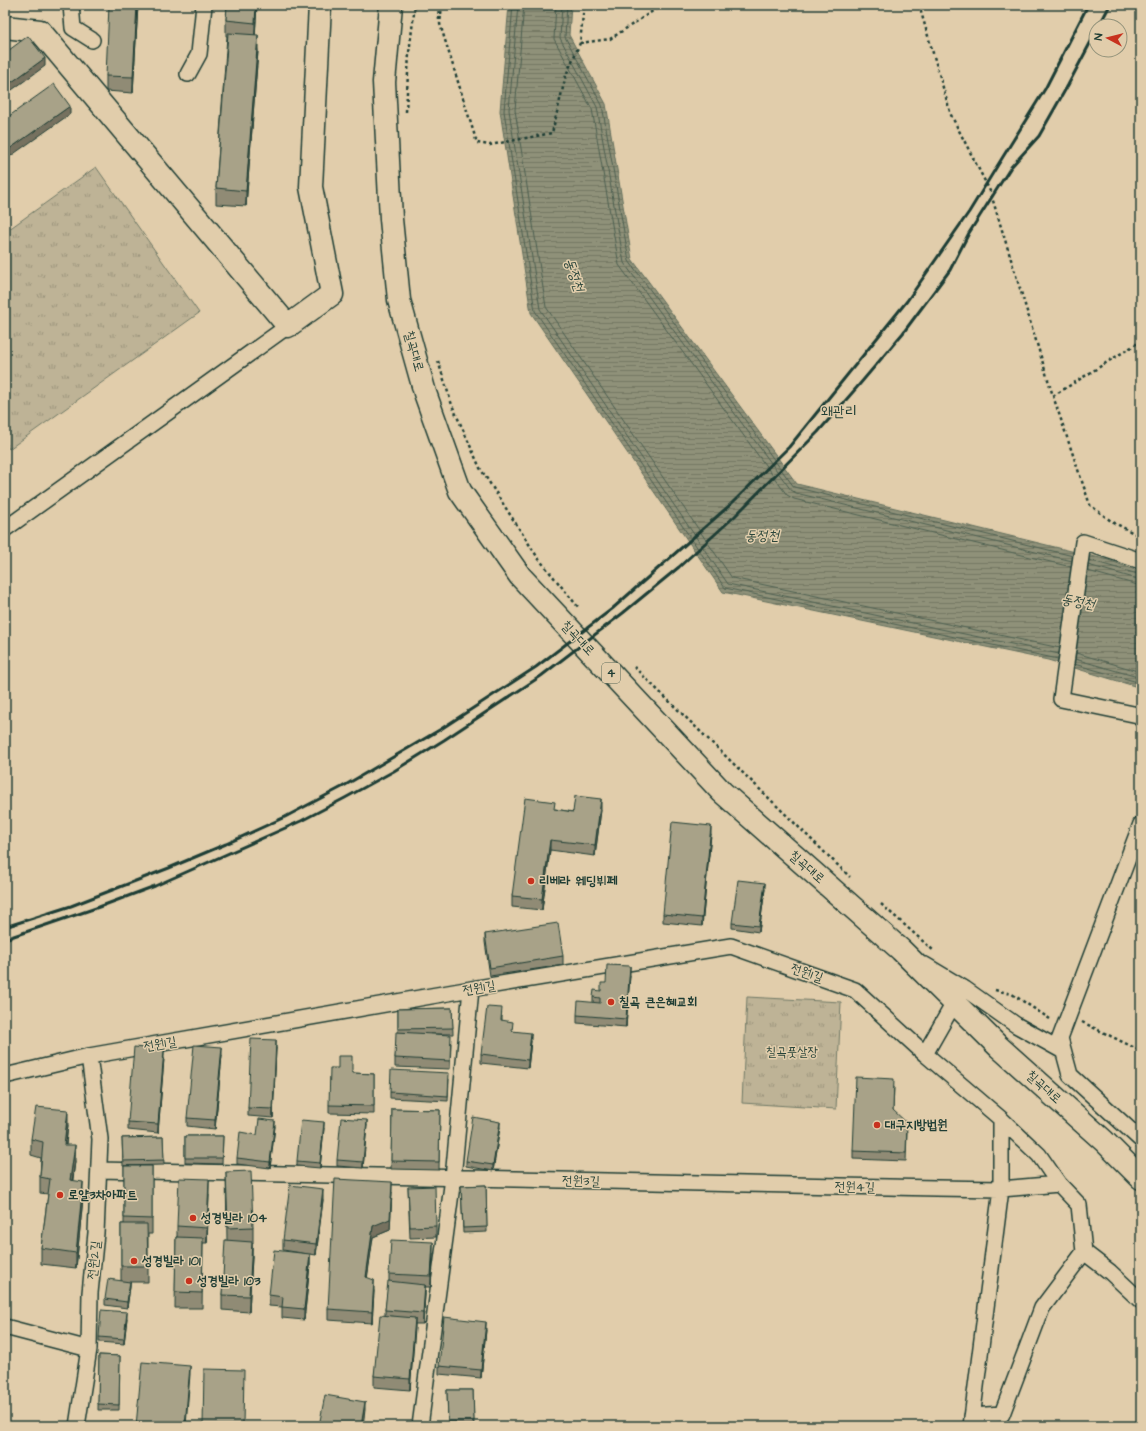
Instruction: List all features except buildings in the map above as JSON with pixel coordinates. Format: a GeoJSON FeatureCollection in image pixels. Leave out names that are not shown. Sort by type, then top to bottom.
{"type":"FeatureCollection","features":[{"type":"Feature","properties":{"kind":"main road"},"geometry":{"type":"LineString","coordinates":[[5,27],[40,31],[288,326],[332,294],[311,187],[320,5]]}},
{"type":"Feature","properties":{"kind":"main road","name":"칠곡대로"},"geometry":{"type":"LineString","coordinates":[[391,5],[384,82],[391,219],[399,300],[425,393],[460,491],[520,576],[722,792],[901,950],[999,1047],[1104,1141],[1141,1178]]}},
{"type":"Feature","properties":{"kind":"street"},"geometry":{"type":"LineString","coordinates":[[71,5],[73,28],[92,40]]}},
{"type":"Feature","properties":{"kind":"street"},"geometry":{"type":"LineString","coordinates":[[188,74],[199,54],[204,5]]}},
{"type":"Feature","properties":{"kind":"street"},"geometry":{"type":"LineString","coordinates":[[5,529],[288,326]]}},
{"type":"Feature","properties":{"kind":"street"},"geometry":{"type":"LineString","coordinates":[[1141,561],[1083,542],[1061,699],[1138,715],[1141,720]]}},
{"type":"Feature","properties":{"kind":"street"},"geometry":{"type":"LineString","coordinates":[[1141,824],[1060,1038],[1070,1075],[1141,1140]]}},
{"type":"Feature","properties":{"kind":"street","name":"전원1길"},"geometry":{"type":"LineString","coordinates":[[5,1076],[89,1056],[471,989],[731,946],[855,990],[925,1054],[1001,1119],[1039,1155],[1059,1184],[1079,1205],[1084,1252]]}},
{"type":"Feature","properties":{"kind":"street"},"geometry":{"type":"LineString","coordinates":[[901,950],[966,989],[1016,1025],[1063,1051]]}},
{"type":"Feature","properties":{"kind":"street"},"geometry":{"type":"LineString","coordinates":[[420,1426],[453,1178],[471,989]]}},
{"type":"Feature","properties":{"kind":"street"},"geometry":{"type":"LineString","coordinates":[[925,1054],[954,1003]]}},
{"type":"Feature","properties":{"kind":"street","name":"전원2길"},"geometry":{"type":"LineString","coordinates":[[77,1426],[89,1349],[90,1293],[96,1234],[99,1170],[100,1139],[89,1056]]}},
{"type":"Feature","properties":{"kind":"street"},"geometry":{"type":"LineString","coordinates":[[1001,1119],[1001,1189],[971,1421],[1002,1414],[1042,1308],[1084,1252],[1110,1272],[1141,1301]]}},
{"type":"Feature","properties":{"kind":"street","name":"전원3길"},"geometry":{"type":"LineString","coordinates":[[99,1170],[709,1184]]}},
{"type":"Feature","properties":{"kind":"street","name":"전원4길"},"geometry":{"type":"LineString","coordinates":[[709,1184],[1001,1189],[1059,1184]]}},
{"type":"Feature","properties":{"kind":"street"},"geometry":{"type":"LineString","coordinates":[[5,1327],[89,1349]]}},
{"type":"Feature","properties":{"kind":"path"},"geometry":{"type":"LineString","coordinates":[[406,114],[409,53],[415,5]]}},
{"type":"Feature","properties":{"kind":"path"},"geometry":{"type":"LineString","coordinates":[[438,5],[440,24],[477,143],[490,145],[552,133],[566,75],[580,43],[584,5]]}},
{"type":"Feature","properties":{"kind":"path"},"geometry":{"type":"LineString","coordinates":[[440,24],[442,5]]}},
{"type":"Feature","properties":{"kind":"path"},"geometry":{"type":"LineString","coordinates":[[580,43],[610,39],[662,5]]}},
{"type":"Feature","properties":{"kind":"path"},"geometry":{"type":"LineString","coordinates":[[919,5],[951,115],[990,191],[1053,396],[1090,505],[1111,521],[1141,537]]}},
{"type":"Feature","properties":{"kind":"path"},"geometry":{"type":"LineString","coordinates":[[1053,396],[1141,341]]}},
{"type":"Feature","properties":{"kind":"path"},"geometry":{"type":"LineString","coordinates":[[438,360],[452,405],[480,468],[538,558],[582,612]]}},
{"type":"Feature","properties":{"kind":"path"},"geometry":{"type":"LineString","coordinates":[[630,663],[855,881]]}},
{"type":"Feature","properties":{"kind":"path"},"geometry":{"type":"LineString","coordinates":[[879,902],[938,954]]}},
{"type":"Feature","properties":{"kind":"path"},"geometry":{"type":"LineString","coordinates":[[991,988],[1012,994],[1052,1021],[1068,1016],[1141,1052]]}},
{"type":"Feature","properties":{"kind":"green space"},"geometry":{"type":"Polygon","coordinates":[[[96,167],[199,313],[9,449],[5,443],[5,232],[96,167]]]}},
{"type":"Feature","properties":{"kind":"green space","name":"칠곡풋살장"},"geometry":{"type":"Polygon","coordinates":[[[747,997],[841,1002],[836,1109],[742,1103],[747,997]]]}},
{"type":"Feature","properties":{"kind":"water","name":"동정천"},"geometry":{"type":"Polygon","coordinates":[[[509,5],[571,5],[569,35],[606,104],[632,259],[797,484],[1108,560],[1141,572],[1141,688],[1048,660],[723,592],[531,313],[500,111],[509,5]]]}},
{"type":"Feature","properties":{"kind":"railway"},"geometry":{"type":"LineString","coordinates":[[5,927],[71,906],[169,868],[285,817],[342,787],[441,729],[536,667],[612,609],[730,505],[789,447],[907,301],[969,212],[1045,89],[1088,5]]}},
{"type":"Feature","properties":{"kind":"railway"},"geometry":{"type":"LineString","coordinates":[[1103,18],[1110,5]]}},
{"type":"Feature","properties":{"kind":"railway"},"geometry":{"type":"LineString","coordinates":[[5,939],[155,886],[301,821],[394,771],[541,676],[623,613],[679,567],[735,516],[818,432],[903,333],[950,270],[969,233],[1011,167],[1039,136],[1088,47]]}},
{"type":"Feature","properties":{"kind":"place","name":"리베라 웨딩뷔페"},"geometry":{"type":"Point","coordinates":[531,881]}},
{"type":"Feature","properties":{"kind":"place","name":"칠곡 큰은혜교회"},"geometry":{"type":"Point","coordinates":[611,1002]}},
{"type":"Feature","properties":{"kind":"place","name":"대구지방법원"},"geometry":{"type":"Point","coordinates":[877,1125]}},
{"type":"Feature","properties":{"kind":"place","name":"로얄3차아파트"},"geometry":{"type":"Point","coordinates":[60,1195]}},
{"type":"Feature","properties":{"kind":"place","name":"성경빌라 104"},"geometry":{"type":"Point","coordinates":[193,1218]}},
{"type":"Feature","properties":{"kind":"place","name":"성경빌라 101"},"geometry":{"type":"Point","coordinates":[134,1261]}},
{"type":"Feature","properties":{"kind":"place","name":"성경빌라 103"},"geometry":{"type":"Point","coordinates":[189,1281]}},
{"type":"Feature","properties":{"kind":"district","name":"왜관리"},"geometry":{"type":"Point","coordinates":[839,411]}}]}
